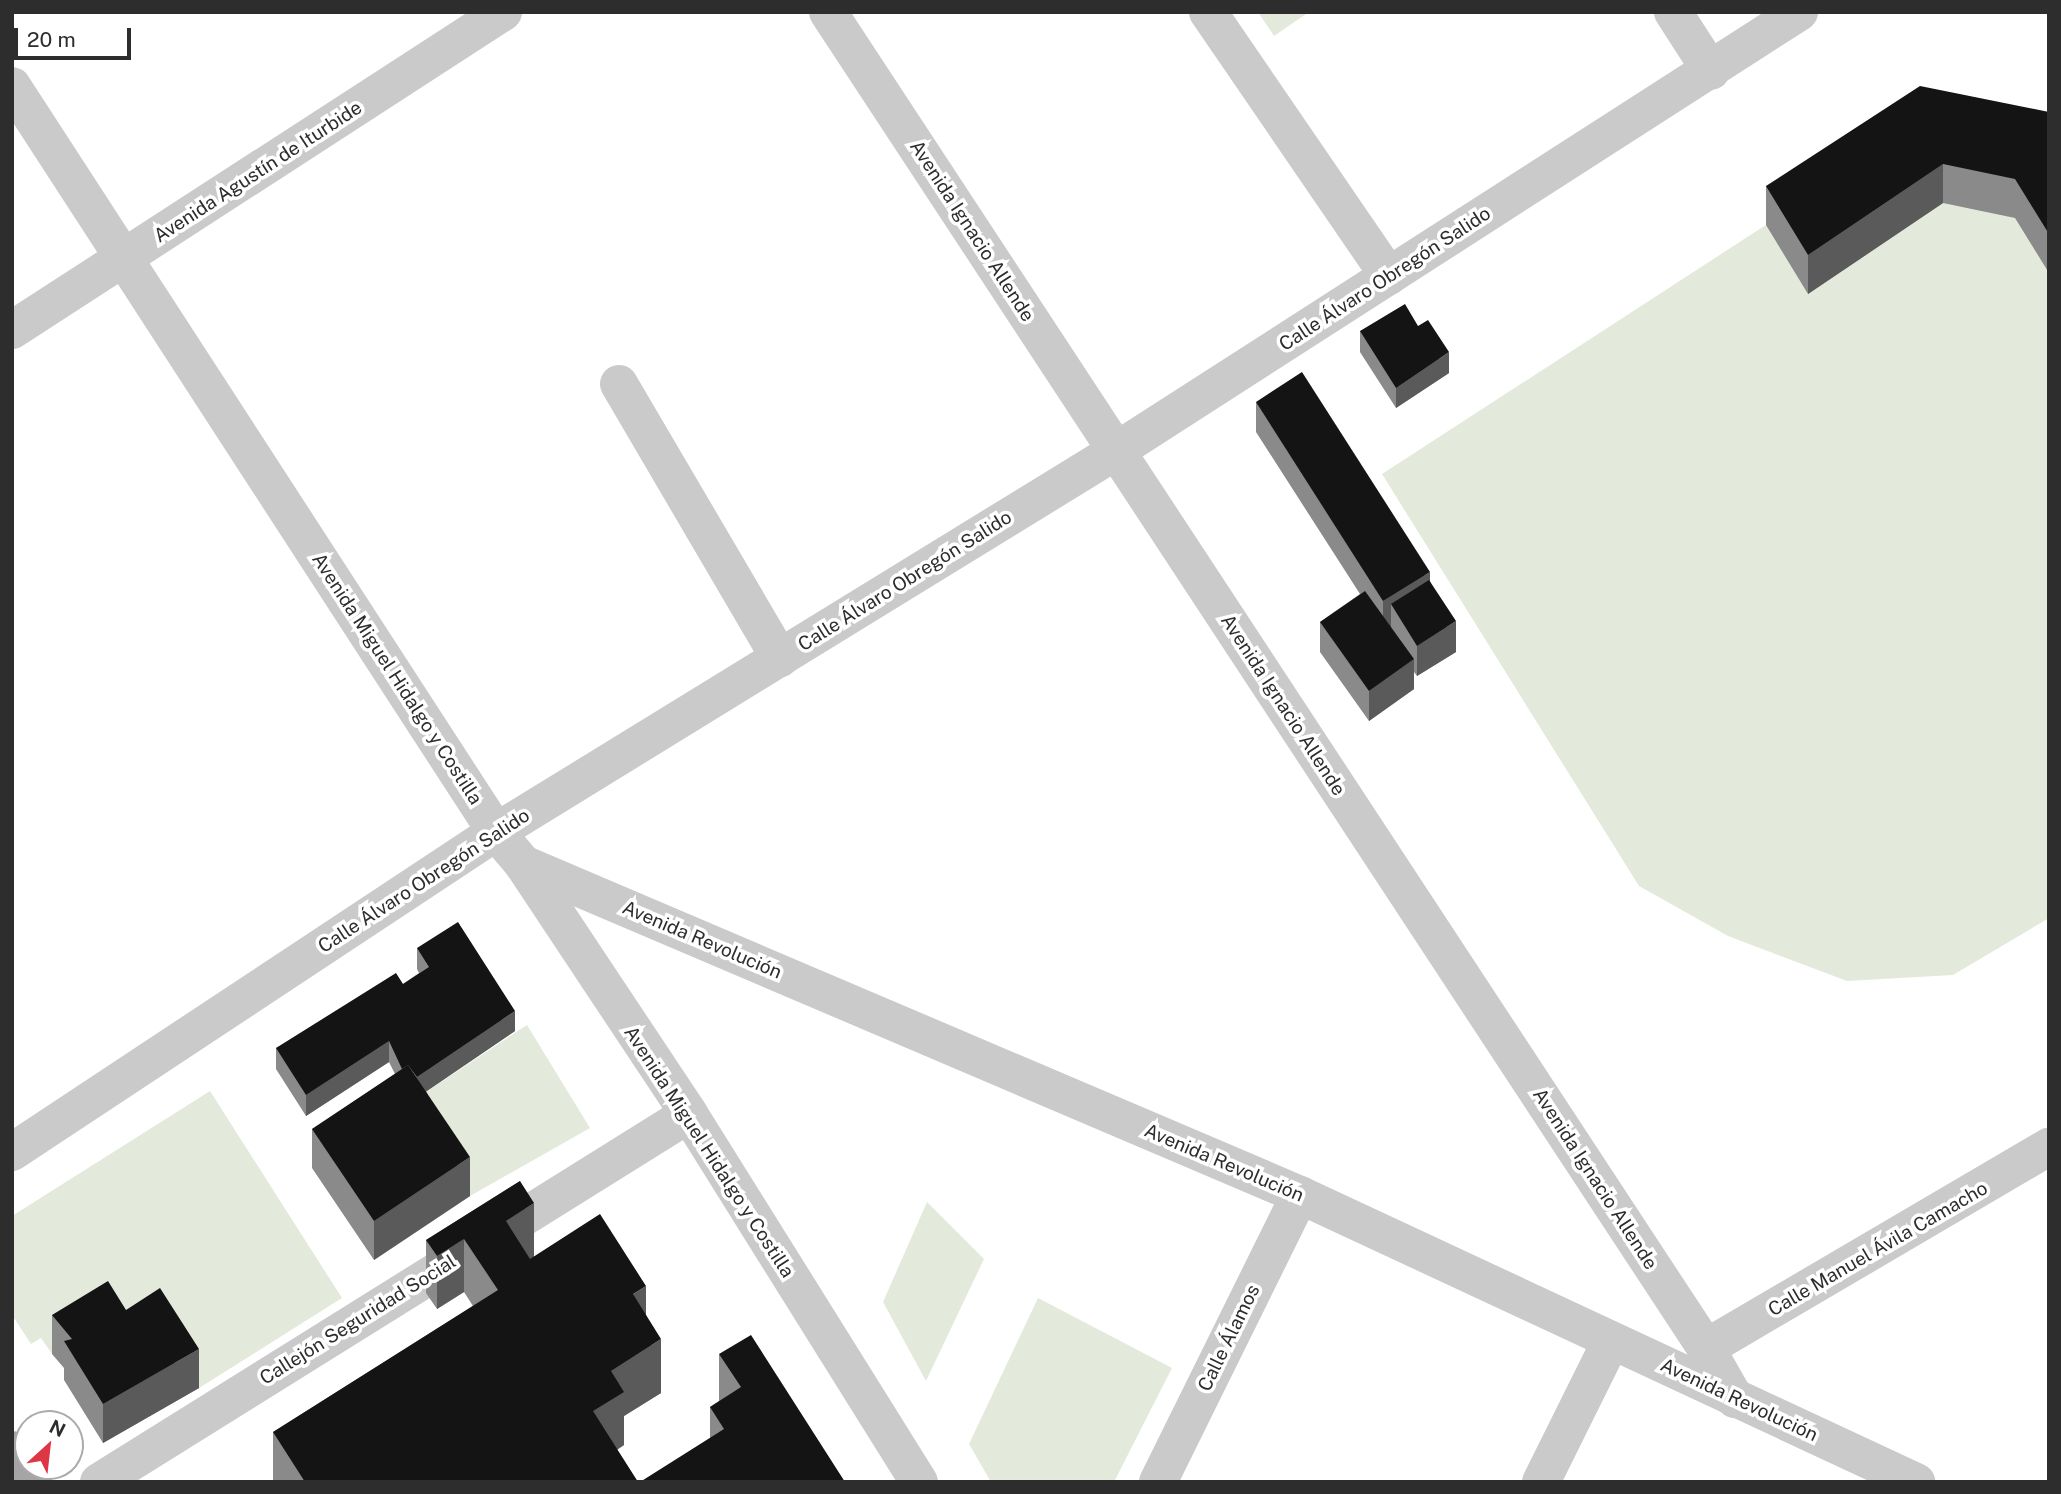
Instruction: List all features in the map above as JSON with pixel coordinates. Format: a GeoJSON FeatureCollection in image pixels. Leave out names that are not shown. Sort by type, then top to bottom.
{"type":"FeatureCollection","features":[{"type":"Feature","properties":{"kind":"main road"},"geometry":{"type":"LineString","coordinates":[[12,1450],[33,1482]]}},
{"type":"Feature","properties":{"kind":"street","name":"Avenida Agustín de Iturbide"},"geometry":{"type":"LineString","coordinates":[[12,330],[503,12]]}},
{"type":"Feature","properties":{"kind":"street","name":"Avenida Ignacio Allende"},"geometry":{"type":"LineString","coordinates":[[828,12],[1706,1348],[1735,1399]]}},
{"type":"Feature","properties":{"kind":"street"},"geometry":{"type":"LineString","coordinates":[[1208,12],[1389,276]]}},
{"type":"Feature","properties":{"kind":"street"},"geometry":{"type":"LineString","coordinates":[[1673,12],[1711,71]]}},
{"type":"Feature","properties":{"kind":"street","name":"Calle Álvaro Obregón Salido"},"geometry":{"type":"LineString","coordinates":[[12,1152],[496,832],[1116,451],[1799,12]]}},
{"type":"Feature","properties":{"kind":"street","name":"Avenida Miguel Hidalgo y Costilla"},"geometry":{"type":"LineString","coordinates":[[12,86],[496,832],[523,864],[689,1114],[919,1482]]}},
{"type":"Feature","properties":{"kind":"street"},"geometry":{"type":"LineString","coordinates":[[619,384],[780,658]]}},
{"type":"Feature","properties":{"kind":"street","name":"Avenida Revolución"},"geometry":{"type":"LineString","coordinates":[[523,864],[1300,1195],[1916,1482]]}},
{"type":"Feature","properties":{"kind":"street","name":"Callejón Seguridad Social"},"geometry":{"type":"LineString","coordinates":[[99,1482],[689,1114]]}},
{"type":"Feature","properties":{"kind":"street","name":"Calle Manuel Ávila Camacho"},"geometry":{"type":"LineString","coordinates":[[1706,1348],[2049,1147]]}},
{"type":"Feature","properties":{"kind":"street","name":"Calle Álamos"},"geometry":{"type":"LineString","coordinates":[[1158,1482],[1300,1195]]}},
{"type":"Feature","properties":{"kind":"street"},"geometry":{"type":"LineString","coordinates":[[1541,1482],[1611,1341]]}},
{"type":"Feature","properties":{"kind":"green space"},"geometry":{"type":"Polygon","coordinates":[[[1258,12],[1309,12],[1274,36],[1258,12]]]}},
{"type":"Feature","properties":{"kind":"green space"},"geometry":{"type":"Polygon","coordinates":[[[1920,125],[2049,151],[2049,918],[1953,975],[1847,981],[1728,936],[1639,886],[1382,474],[1920,125]]]}},
{"type":"Feature","properties":{"kind":"green space"},"geometry":{"type":"Polygon","coordinates":[[[527,1025],[590,1128],[470,1196],[408,1104],[527,1025]]]}},
{"type":"Feature","properties":{"kind":"green space"},"geometry":{"type":"Polygon","coordinates":[[[210,1091],[342,1298],[199,1388],[160,1327],[52,1354],[41,1338],[31,1344],[12,1315],[12,1216],[210,1091]]]}},
{"type":"Feature","properties":{"kind":"green space"},"geometry":{"type":"Polygon","coordinates":[[[927,1202],[984,1259],[926,1381],[883,1302],[927,1202]]]}},
{"type":"Feature","properties":{"kind":"green space"},"geometry":{"type":"Polygon","coordinates":[[[1038,1298],[1172,1368],[1114,1482],[991,1482],[969,1444],[1038,1298]]]}},
{"type":"Feature","properties":{"kind":"building"},"geometry":{"type":"Polygon","coordinates":[[[1920,86],[2049,112],[2049,234],[2015,179],[1943,164],[1808,255],[1766,186],[1920,86]]]}},
{"type":"Feature","properties":{"kind":"building"},"geometry":{"type":"Polygon","coordinates":[[[1405,304],[1418,326],[1428,320],[1449,352],[1396,388],[1360,331],[1405,304]]]}},
{"type":"Feature","properties":{"kind":"building"},"geometry":{"type":"Polygon","coordinates":[[[1302,372],[1430,572],[1383,601],[1256,402],[1302,372]]]}},
{"type":"Feature","properties":{"kind":"building"},"geometry":{"type":"Polygon","coordinates":[[[1429,580],[1456,621],[1417,646],[1391,604],[1429,580]]]}},
{"type":"Feature","properties":{"kind":"building"},"geometry":{"type":"Polygon","coordinates":[[[1365,591],[1414,659],[1369,691],[1320,622],[1365,591]]]}},
{"type":"Feature","properties":{"kind":"building"},"geometry":{"type":"Polygon","coordinates":[[[458,922],[515,1011],[417,1077],[408,1065],[402,1069],[389,1041],[306,1095],[276,1048],[396,973],[403,984],[429,967],[417,948],[458,922]]]}},
{"type":"Feature","properties":{"kind":"building"},"geometry":{"type":"Polygon","coordinates":[[[408,1065],[470,1157],[374,1221],[312,1129],[408,1065]]]}},
{"type":"Feature","properties":{"kind":"building"},"geometry":{"type":"Polygon","coordinates":[[[520,1181],[534,1203],[506,1221],[530,1259],[600,1214],[646,1286],[633,1294],[661,1339],[611,1371],[624,1392],[593,1411],[638,1482],[305,1482],[273,1432],[498,1290],[464,1239],[437,1256],[426,1240],[520,1181]]]}},
{"type":"Feature","properties":{"kind":"building"},"geometry":{"type":"Polygon","coordinates":[[[108,1281],[126,1310],[160,1288],[199,1349],[103,1404],[64,1341],[72,1339],[52,1315],[108,1281]]]}},
{"type":"Feature","properties":{"kind":"building"},"geometry":{"type":"Polygon","coordinates":[[[751,1335],[845,1482],[640,1482],[724,1429],[710,1407],[741,1387],[719,1354],[751,1335]]]}}]}
